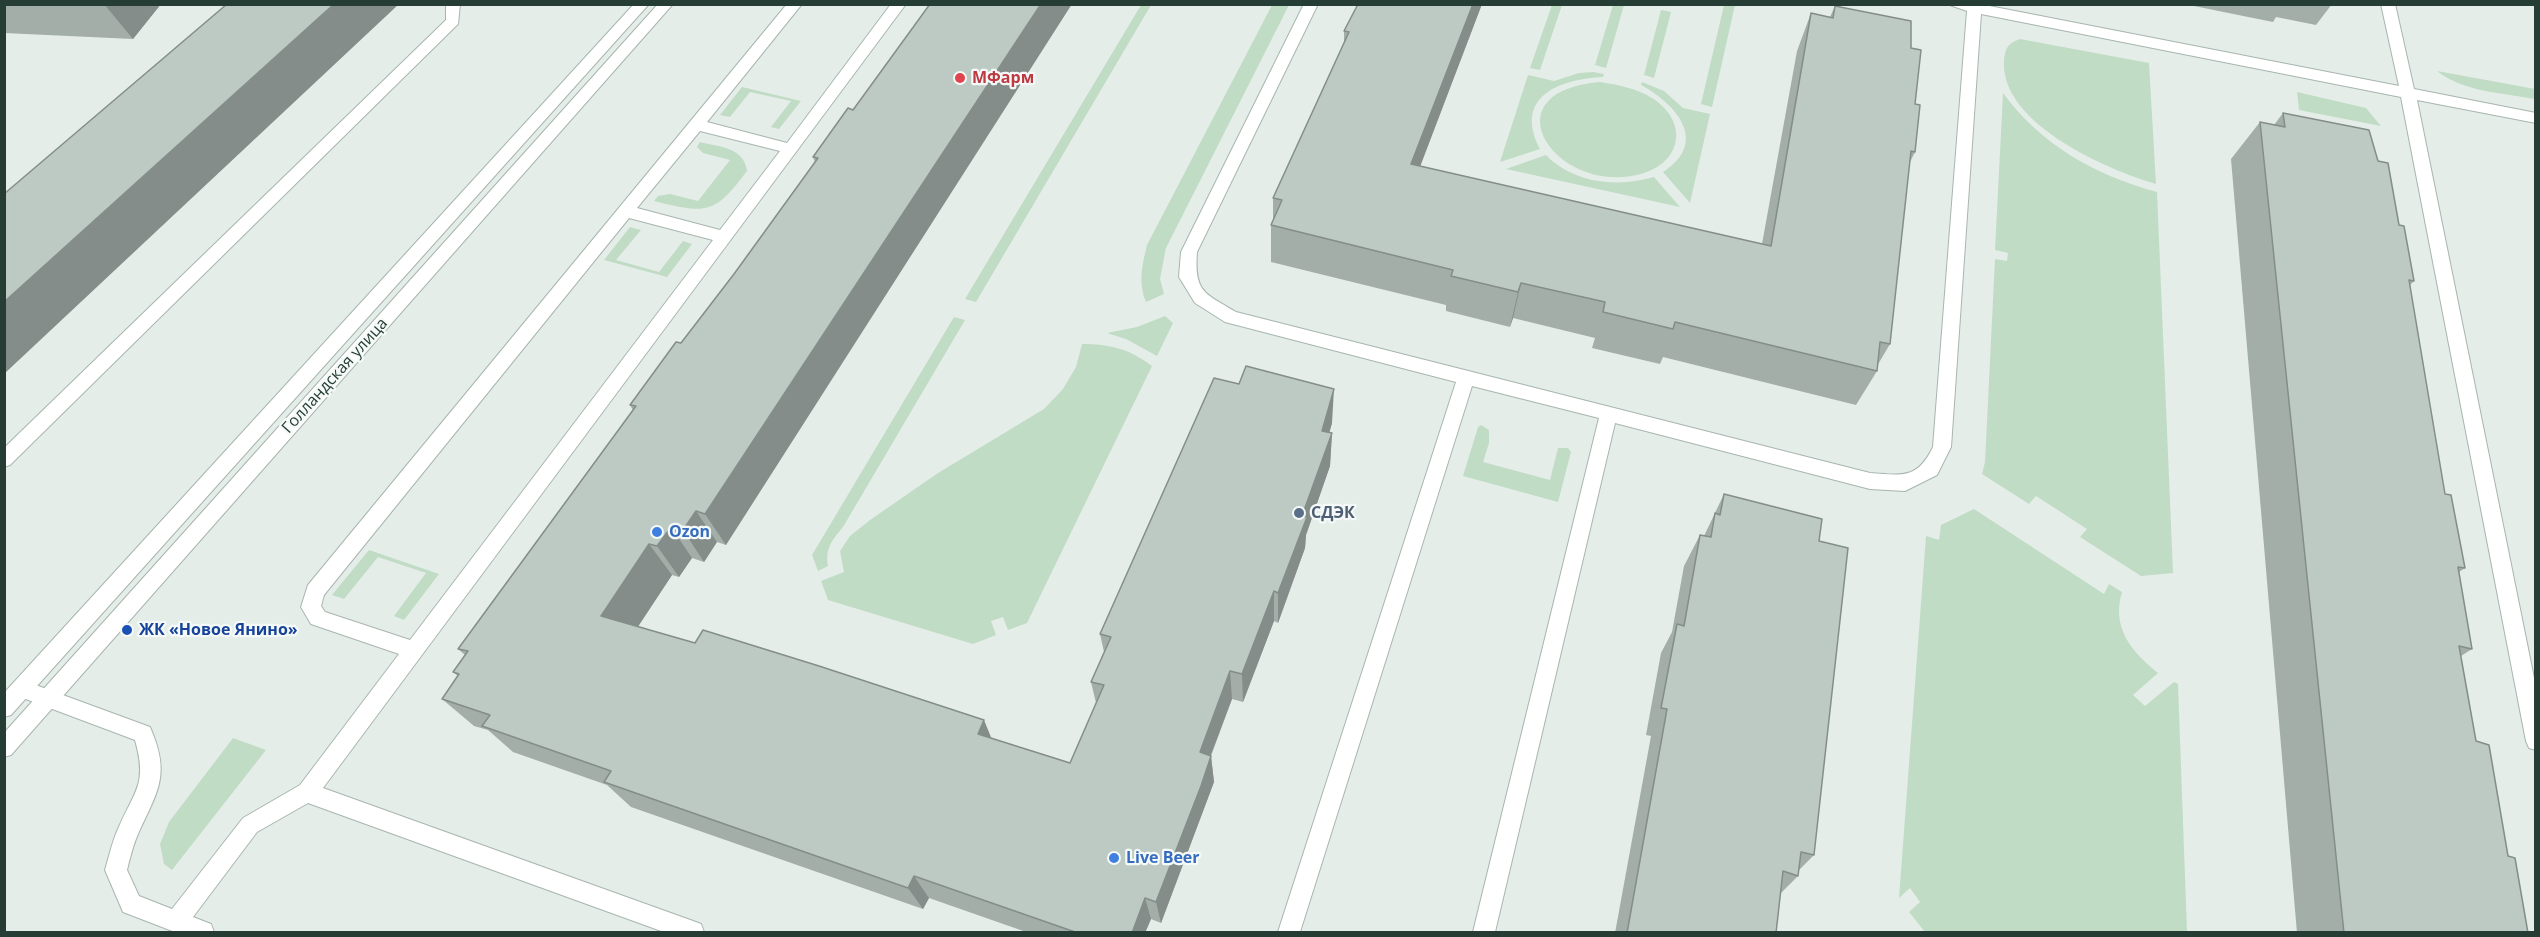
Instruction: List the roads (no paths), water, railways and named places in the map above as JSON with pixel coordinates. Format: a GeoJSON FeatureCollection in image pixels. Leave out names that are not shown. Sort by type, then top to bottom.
{"type":"FeatureCollection","features":[{"type":"Feature","properties":{"kind":"street"},"geometry":{"type":"LineString","coordinates":[[4,460],[453,21],[453,4]]}},
{"type":"Feature","properties":{"kind":"street","name":"Голландская улица"},"geometry":{"type":"LineString","coordinates":[[4,708],[642,4]]}},
{"type":"Feature","properties":{"kind":"street","name":"Голландская улица"},"geometry":{"type":"LineString","coordinates":[[4,748],[666,4]]}},
{"type":"Feature","properties":{"kind":"street"},"geometry":{"type":"LineString","coordinates":[[413,650],[318,618],[311,607],[315,591],[795,4]]}},
{"type":"Feature","properties":{"kind":"street"},"geometry":{"type":"LineString","coordinates":[[176,922],[250,825],[307,792],[899,4]]}},
{"type":"Feature","properties":{"kind":"street"},"geometry":{"type":"LineString","coordinates":[[1311,4],[1189,252],[1187,278],[1201,299],[1231,317],[1870,481],[1905,483],[1931,470],[1942,447],[1974,9]]}},
{"type":"Feature","properties":{"kind":"street"},"geometry":{"type":"LineString","coordinates":[[1954,4],[2535,118]]}},
{"type":"Feature","properties":{"kind":"street"},"geometry":{"type":"LineString","coordinates":[[2388,4],[2406,93],[2419,143],[2535,741]]}},
{"type":"Feature","properties":{"kind":"street"},"geometry":{"type":"LineString","coordinates":[[697,125],[791,148]]}},
{"type":"Feature","properties":{"kind":"street"},"geometry":{"type":"LineString","coordinates":[[626,211],[724,237]]}},
{"type":"Feature","properties":{"kind":"street"},"geometry":{"type":"LineString","coordinates":[[1289,933],[1466,377]]}},
{"type":"Feature","properties":{"kind":"street"},"geometry":{"type":"LineString","coordinates":[[1484,933],[1609,413]]}},
{"type":"Feature","properties":{"kind":"street"},"geometry":{"type":"LineString","coordinates":[[22,689],[143,734],[152,764],[148,793],[127,832],[116,870],[130,904],[203,933]]}},
{"type":"Feature","properties":{"kind":"street"},"geometry":{"type":"LineString","coordinates":[[307,792],[693,933]]}},
{"type":"Feature","properties":{"kind":"place","name":"МФарм"},"geometry":{"type":"Point","coordinates":[960,78]}},
{"type":"Feature","properties":{"kind":"place","name":"СДЭК"},"geometry":{"type":"Point","coordinates":[1299,513]}},
{"type":"Feature","properties":{"kind":"place","name":"Ozon"},"geometry":{"type":"Point","coordinates":[657,532]}},
{"type":"Feature","properties":{"kind":"place","name":"ЖК «Новое Янино»"},"geometry":{"type":"Point","coordinates":[127,630]}},
{"type":"Feature","properties":{"kind":"place","name":"Live Beer"},"geometry":{"type":"Point","coordinates":[1114,858]}}]}
